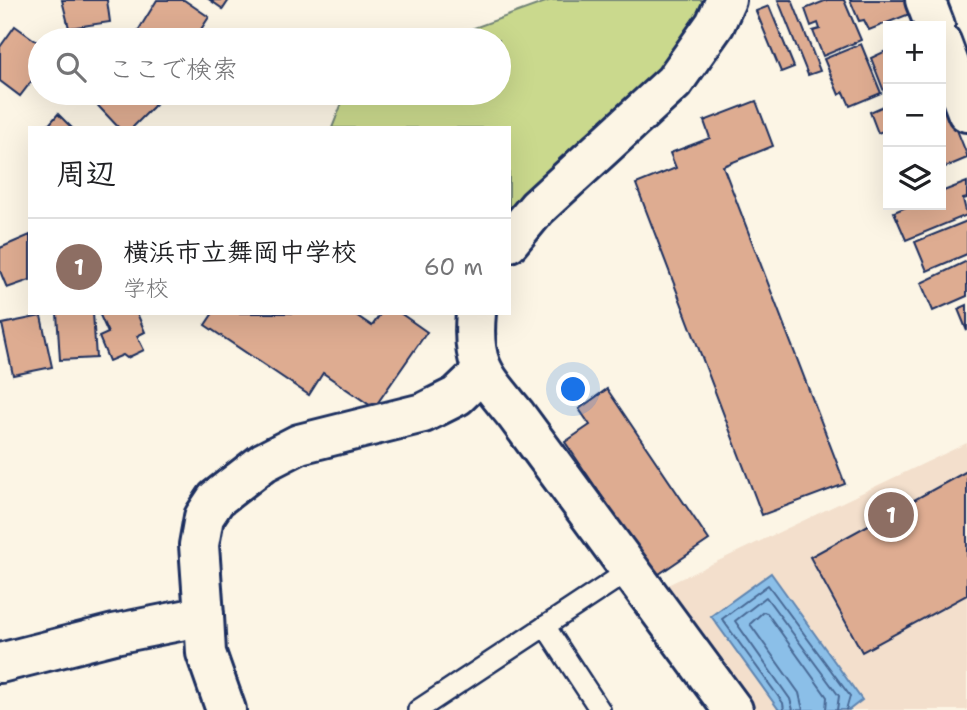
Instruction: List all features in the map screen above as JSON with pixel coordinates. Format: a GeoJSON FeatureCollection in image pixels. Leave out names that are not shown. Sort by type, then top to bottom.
{"type":"FeatureCollection","features":[{"type":"Feature","properties":{"kind":"street"},"geometry":{"type":"LineString","coordinates":[[511,240],[537,208],[674,82],[715,24],[726,0]]}},
{"type":"Feature","properties":{"kind":"street"},"geometry":{"type":"LineString","coordinates":[[925,0],[933,21]]}},
{"type":"Feature","properties":{"kind":"street"},"geometry":{"type":"LineString","coordinates":[[946,55],[967,112]]}},
{"type":"Feature","properties":{"kind":"street"},"geometry":{"type":"LineString","coordinates":[[476,315],[474,339],[481,373],[733,710]]}},
{"type":"Feature","properties":{"kind":"street"},"geometry":{"type":"LineString","coordinates":[[226,710],[206,653],[199,545],[204,517],[216,499],[264,462],[299,444],[424,412],[457,396],[481,373]]}},
{"type":"Feature","properties":{"kind":"street"},"geometry":{"type":"LineString","coordinates":[[0,663],[114,634],[204,616]]}},
{"type":"Feature","properties":{"kind":"lane"},"geometry":{"type":"LineString","coordinates":[[418,710],[630,570]]}},
{"type":"Feature","properties":{"kind":"lane"},"geometry":{"type":"LineString","coordinates":[[545,626],[600,710]]}},
{"type":"Feature","properties":{"kind":"shaded area"},"geometry":{"type":"Polygon","coordinates":[[[967,443],[967,710],[748,710],[661,588],[967,443]]]}},
{"type":"Feature","properties":{"kind":"green space"},"geometry":{"type":"Polygon","coordinates":[[[551,0],[709,0],[668,68],[538,181],[511,209],[511,126],[333,126],[341,105],[511,105],[511,28],[474,28],[551,0]]]}},
{"type":"Feature","properties":{"kind":"water"},"geometry":{"type":"Polygon","coordinates":[[[771,573],[862,700],[849,710],[779,710],[711,616],[771,573]]]}},
{"type":"Feature","properties":{"kind":"building"},"geometry":{"type":"Polygon","coordinates":[[[62,0],[107,0],[110,22],[69,28],[62,0]]]}},
{"type":"Feature","properties":{"kind":"building"},"geometry":{"type":"Polygon","coordinates":[[[157,0],[184,0],[209,17],[202,28],[140,28],[157,0]]]}},
{"type":"Feature","properties":{"kind":"building"},"geometry":{"type":"Polygon","coordinates":[[[210,0],[229,0],[223,9],[210,0]]]}},
{"type":"Feature","properties":{"kind":"building"},"geometry":{"type":"Polygon","coordinates":[[[778,0],[792,0],[820,71],[808,75],[778,0]]]}},
{"type":"Feature","properties":{"kind":"building"},"geometry":{"type":"Polygon","coordinates":[[[827,0],[844,0],[861,40],[823,56],[813,31],[820,29],[818,23],[811,26],[805,9],[827,0]]]}},
{"type":"Feature","properties":{"kind":"building"},"geometry":{"type":"Polygon","coordinates":[[[850,0],[907,0],[912,13],[892,21],[883,21],[883,24],[869,30],[864,20],[859,21],[850,0]]]}},
{"type":"Feature","properties":{"kind":"building"},"geometry":{"type":"Polygon","coordinates":[[[769,6],[794,67],[781,72],[756,11],[769,6]]]}},
{"type":"Feature","properties":{"kind":"building"},"geometry":{"type":"Polygon","coordinates":[[[15,26],[28,35],[28,86],[20,96],[0,81],[0,47],[15,26]]]}},
{"type":"Feature","properties":{"kind":"building"},"geometry":{"type":"Polygon","coordinates":[[[861,44],[881,93],[850,106],[844,92],[839,95],[824,59],[861,44]]]}},
{"type":"Feature","properties":{"kind":"building"},"geometry":{"type":"Polygon","coordinates":[[[883,52],[883,89],[871,58],[883,52]]]}},
{"type":"Feature","properties":{"kind":"building"},"geometry":{"type":"Polygon","coordinates":[[[756,101],[773,146],[723,166],[845,484],[762,515],[636,184],[676,168],[670,153],[710,138],[704,121],[756,101]]]}},
{"type":"Feature","properties":{"kind":"building"},"geometry":{"type":"Polygon","coordinates":[[[946,102],[967,155],[967,158],[946,167],[946,102]]]}},
{"type":"Feature","properties":{"kind":"building"},"geometry":{"type":"Polygon","coordinates":[[[97,105],[155,105],[134,126],[117,126],[97,105]]]}},
{"type":"Feature","properties":{"kind":"building"},"geometry":{"type":"Polygon","coordinates":[[[883,106],[883,131],[878,133],[870,112],[883,106]]]}},
{"type":"Feature","properties":{"kind":"building"},"geometry":{"type":"Polygon","coordinates":[[[58,114],[70,126],[48,126],[58,114]]]}},
{"type":"Feature","properties":{"kind":"building"},"geometry":{"type":"Polygon","coordinates":[[[967,182],[967,198],[963,199],[967,215],[906,240],[894,212],[946,210],[946,190],[967,182]]]}},
{"type":"Feature","properties":{"kind":"building"},"geometry":{"type":"Polygon","coordinates":[[[967,221],[967,254],[927,271],[915,242],[967,221]]]}},
{"type":"Feature","properties":{"kind":"building"},"geometry":{"type":"Polygon","coordinates":[[[28,236],[28,281],[7,288],[0,271],[0,248],[28,236]]]}},
{"type":"Feature","properties":{"kind":"building"},"geometry":{"type":"Polygon","coordinates":[[[967,261],[967,296],[933,311],[921,283],[967,261]]]}},
{"type":"Feature","properties":{"kind":"building"},"geometry":{"type":"Polygon","coordinates":[[[967,305],[967,331],[958,309],[967,305]]]}},
{"type":"Feature","properties":{"kind":"building"},"geometry":{"type":"Polygon","coordinates":[[[57,315],[93,315],[96,358],[60,360],[57,315]]]}},
{"type":"Feature","properties":{"kind":"building"},"geometry":{"type":"Polygon","coordinates":[[[100,315],[138,315],[145,332],[137,336],[144,350],[127,358],[123,355],[109,361],[99,337],[108,333],[100,315]]]}},
{"type":"Feature","properties":{"kind":"building"},"geometry":{"type":"Polygon","coordinates":[[[212,315],[356,315],[372,326],[380,315],[403,315],[427,332],[374,408],[323,373],[309,395],[205,325],[212,315]]]}},
{"type":"Feature","properties":{"kind":"building"},"geometry":{"type":"Polygon","coordinates":[[[41,316],[52,367],[13,375],[2,324],[41,316]]]}},
{"type":"Feature","properties":{"kind":"building"},"geometry":{"type":"Polygon","coordinates":[[[607,389],[709,540],[656,576],[565,442],[590,425],[579,409],[607,389]]]}},
{"type":"Feature","properties":{"kind":"building"},"geometry":{"type":"Polygon","coordinates":[[[967,471],[967,595],[862,652],[810,557],[967,471]]]}},
{"type":"Feature","properties":{"kind":"place","name":"横浜市立舞岡中学校"},"geometry":{"type":"Point","coordinates":[891,515]}}]}
